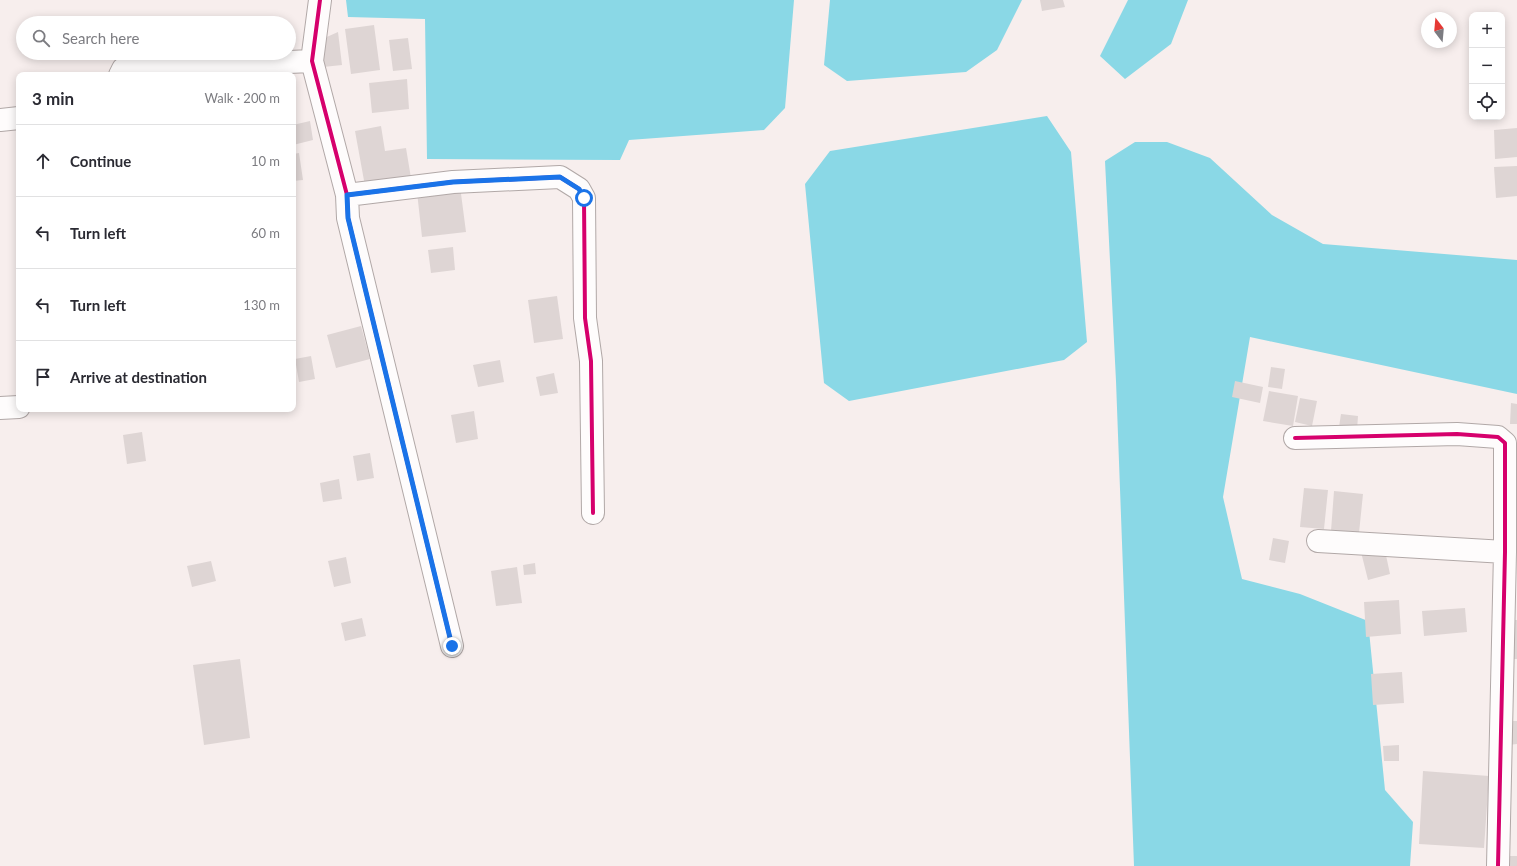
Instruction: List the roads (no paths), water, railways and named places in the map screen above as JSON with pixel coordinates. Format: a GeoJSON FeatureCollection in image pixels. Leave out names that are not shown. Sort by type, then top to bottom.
{"type":"FeatureCollection","features":[{"type":"Feature","properties":{"kind":"street"},"geometry":{"type":"LineString","coordinates":[[320,0],[312,61],[347,195],[348,218],[452,646]]}},
{"type":"Feature","properties":{"kind":"street"},"geometry":{"type":"LineString","coordinates":[[122,72],[124,69],[312,61]]}},
{"type":"Feature","properties":{"kind":"street"},"geometry":{"type":"LineString","coordinates":[[0,120],[16,118]]}},
{"type":"Feature","properties":{"kind":"street"},"geometry":{"type":"LineString","coordinates":[[347,195],[453,182],[560,177],[579,189],[584,198],[585,318],[591,361],[593,512]]}},
{"type":"Feature","properties":{"kind":"street"},"geometry":{"type":"LineString","coordinates":[[0,408],[16,407]]}},
{"type":"Feature","properties":{"kind":"street"},"geometry":{"type":"LineString","coordinates":[[1295,438],[1457,434],[1498,437],[1505,443],[1505,552],[1498,866]]}},
{"type":"Feature","properties":{"kind":"street"},"geometry":{"type":"LineString","coordinates":[[1318,541],[1505,552]]}},
{"type":"Feature","properties":{"kind":"water"},"geometry":{"type":"Polygon","coordinates":[[[346,0],[794,0],[785,108],[764,130],[629,140],[620,160],[427,159],[425,19],[348,17],[346,0]]]}},
{"type":"Feature","properties":{"kind":"water"},"geometry":{"type":"Polygon","coordinates":[[[830,0],[1022,0],[997,50],[966,72],[847,81],[824,65],[830,0]]]}},
{"type":"Feature","properties":{"kind":"water"},"geometry":{"type":"Polygon","coordinates":[[[1128,0],[1188,0],[1171,44],[1125,79],[1100,56],[1128,0]]]}},
{"type":"Feature","properties":{"kind":"water"},"geometry":{"type":"Polygon","coordinates":[[[1047,116],[1071,152],[1087,342],[1064,360],[849,401],[824,383],[805,184],[830,151],[1047,116]]]}},
{"type":"Feature","properties":{"kind":"water"},"geometry":{"type":"Polygon","coordinates":[[[1135,142],[1167,142],[1210,158],[1272,215],[1323,244],[1517,260],[1517,394],[1250,337],[1223,497],[1242,579],[1300,594],[1368,621],[1385,790],[1413,822],[1410,866],[1134,866],[1116,381],[1105,161],[1135,142]]]}}]}
